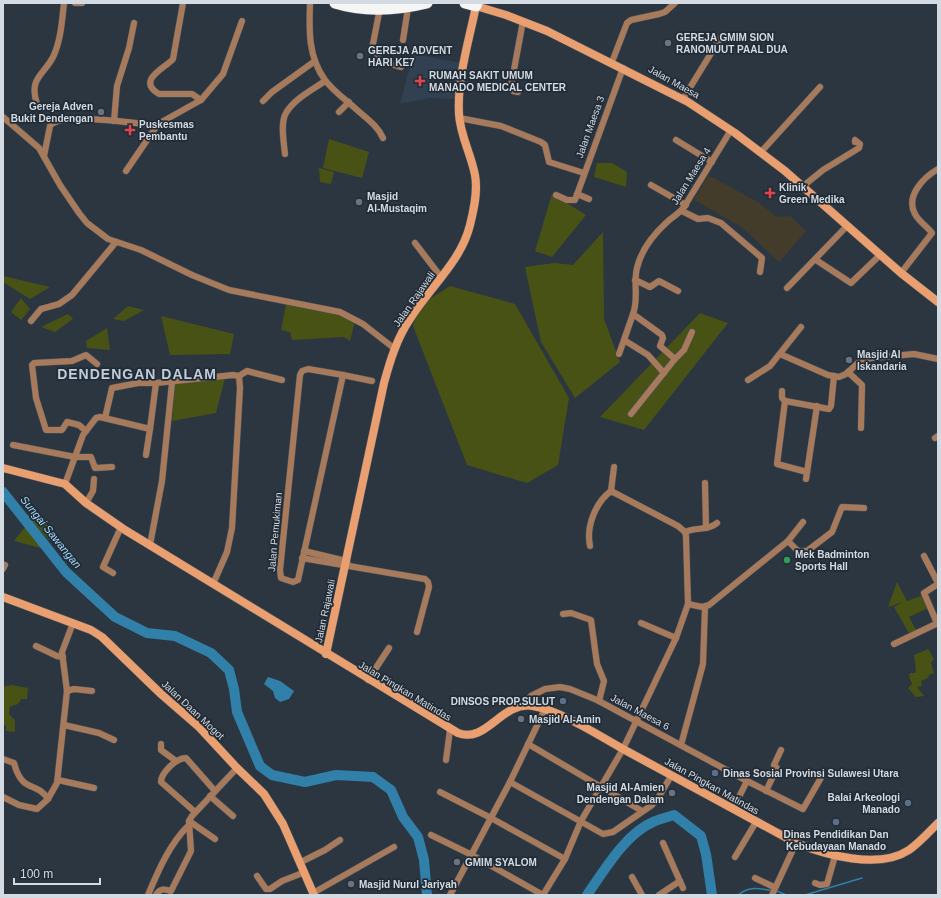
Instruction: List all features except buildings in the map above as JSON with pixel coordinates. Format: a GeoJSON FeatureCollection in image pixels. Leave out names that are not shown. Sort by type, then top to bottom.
{"type":"FeatureCollection","features":[{"type":"Feature","properties":{"kind":"highway"},"geometry":{"type":"LineString","coordinates":[[335,3],[357,9],[408,8],[427,3]]}},
{"type":"Feature","properties":{"kind":"highway","name":"Jalan Maesa"},"geometry":{"type":"LineString","coordinates":[[465,3],[477,5]]}},
{"type":"Feature","properties":{"kind":"street"},"geometry":{"type":"LineString","coordinates":[[38,104],[34,94],[34,88],[37,78],[54,55],[64,3]]}},
{"type":"Feature","properties":{"kind":"street"},"geometry":{"type":"LineString","coordinates":[[75,3],[82,3]]}},
{"type":"Feature","properties":{"kind":"street"},"geometry":{"type":"LineString","coordinates":[[183,3],[173,59],[152,76],[151,84],[155,92],[159,94],[192,94],[201,100]]}},
{"type":"Feature","properties":{"kind":"street"},"geometry":{"type":"LineString","coordinates":[[310,3],[310,42],[315,60],[325,81],[376,126],[383,138]]}},
{"type":"Feature","properties":{"kind":"street"},"geometry":{"type":"LineString","coordinates":[[612,62],[627,23],[631,20],[665,12],[675,3]]}},
{"type":"Feature","properties":{"kind":"street","name":"Jalan Maesa"},"geometry":{"type":"LineString","coordinates":[[477,5],[523,21],[612,62],[683,99],[731,130],[760,152],[901,273],[938,302]]}},
{"type":"Feature","properties":{"kind":"street","name":"Jalan Rajawali"},"geometry":{"type":"LineString","coordinates":[[326,654],[347,564],[384,383],[395,349],[410,318],[453,262],[466,237],[474,208],[477,185],[459,118],[463,68],[477,5]]}},
{"type":"Feature","properties":{"kind":"street"},"geometry":{"type":"LineString","coordinates":[[380,8],[372,49],[378,52],[377,60],[401,67]]}},
{"type":"Feature","properties":{"kind":"street"},"geometry":{"type":"LineString","coordinates":[[403,40],[408,8]]}},
{"type":"Feature","properties":{"kind":"street"},"geometry":{"type":"LineString","coordinates":[[44,156],[52,122],[72,119],[153,125],[158,124],[201,100],[223,74],[242,21]]}},
{"type":"Feature","properties":{"kind":"street"},"geometry":{"type":"LineString","coordinates":[[518,92],[513,91],[511,86],[523,21]]}},
{"type":"Feature","properties":{"kind":"street"},"geometry":{"type":"LineString","coordinates":[[114,121],[116,86],[129,48],[134,23]]}},
{"type":"Feature","properties":{"kind":"street"},"geometry":{"type":"LineString","coordinates":[[683,99],[721,37]]}},
{"type":"Feature","properties":{"kind":"street"},"geometry":{"type":"LineString","coordinates":[[263,101],[272,92],[315,60]]}},
{"type":"Feature","properties":{"kind":"street","name":"Jalan Maesa 3"},"geometry":{"type":"LineString","coordinates":[[577,194],[623,68]]}},
{"type":"Feature","properties":{"kind":"street"},"geometry":{"type":"LineString","coordinates":[[285,154],[283,123],[285,114],[301,97],[325,81]]}},
{"type":"Feature","properties":{"kind":"street"},"geometry":{"type":"LineString","coordinates":[[760,152],[820,87]]}},
{"type":"Feature","properties":{"kind":"street"},"geometry":{"type":"LineString","coordinates":[[339,112],[349,102]]}},
{"type":"Feature","properties":{"kind":"street"},"geometry":{"type":"LineString","coordinates":[[3,117],[39,148],[60,185],[79,213],[99,233],[116,242],[141,250],[192,275],[229,290],[340,312],[363,324],[395,349]]}},
{"type":"Feature","properties":{"kind":"street"},"geometry":{"type":"LineString","coordinates":[[459,118],[501,126],[544,143],[549,162],[584,173]]}},
{"type":"Feature","properties":{"kind":"street"},"geometry":{"type":"LineString","coordinates":[[126,171],[158,124]]}},
{"type":"Feature","properties":{"kind":"street","name":"Jalan Maesa 4"},"geometry":{"type":"LineString","coordinates":[[619,354],[636,301],[635,280],[638,266],[648,245],[667,222],[684,208],[731,130]]}},
{"type":"Feature","properties":{"kind":"street"},"geometry":{"type":"LineString","coordinates":[[676,140],[712,162]]}},
{"type":"Feature","properties":{"kind":"street"},"geometry":{"type":"LineString","coordinates":[[802,187],[823,170],[859,148],[860,144],[855,140],[855,142]]}},
{"type":"Feature","properties":{"kind":"street"},"geometry":{"type":"LineString","coordinates":[[901,273],[932,233],[915,214],[913,202],[917,188],[922,179],[938,169]]}},
{"type":"Feature","properties":{"kind":"street"},"geometry":{"type":"LineString","coordinates":[[651,185],[698,219],[708,218],[723,224],[762,258],[760,272]]}},
{"type":"Feature","properties":{"kind":"street"},"geometry":{"type":"LineString","coordinates":[[556,195],[573,201],[577,194],[588,199]]}},
{"type":"Feature","properties":{"kind":"street"},"geometry":{"type":"LineString","coordinates":[[787,288],[816,260],[847,226]]}},
{"type":"Feature","properties":{"kind":"street"},"geometry":{"type":"LineString","coordinates":[[30,321],[41,309],[59,304],[72,295],[116,242]]}},
{"type":"Feature","properties":{"kind":"street"},"geometry":{"type":"LineString","coordinates":[[416,243],[441,277]]}},
{"type":"Feature","properties":{"kind":"street"},"geometry":{"type":"LineString","coordinates":[[816,260],[851,284],[880,255]]}},
{"type":"Feature","properties":{"kind":"street"},"geometry":{"type":"LineString","coordinates":[[635,280],[650,287],[659,281],[678,291]]}},
{"type":"Feature","properties":{"kind":"street"},"geometry":{"type":"LineString","coordinates":[[633,314],[662,335],[663,338],[660,346],[675,359]]}},
{"type":"Feature","properties":{"kind":"street"},"geometry":{"type":"LineString","coordinates":[[748,380],[770,366],[800,327]]}},
{"type":"Feature","properties":{"kind":"street"},"geometry":{"type":"LineString","coordinates":[[631,414],[687,346],[692,332]]}},
{"type":"Feature","properties":{"kind":"street"},"geometry":{"type":"LineString","coordinates":[[624,340],[648,355],[664,373]]}},
{"type":"Feature","properties":{"kind":"street"},"geometry":{"type":"LineString","coordinates":[[780,354],[839,377],[848,372],[859,362],[871,358],[914,354],[938,359]]}},
{"type":"Feature","properties":{"kind":"street"},"geometry":{"type":"LineString","coordinates":[[86,430],[81,425],[67,422],[62,430],[46,430],[36,398],[32,365],[34,363],[73,361],[85,355],[97,364]]}},
{"type":"Feature","properties":{"kind":"street","name":"Jalan Pemukiman"},"geometry":{"type":"LineString","coordinates":[[308,369],[343,375],[303,555],[298,580],[293,582],[282,578],[280,570],[300,375],[302,371],[308,369]]}},
{"type":"Feature","properties":{"kind":"street"},"geometry":{"type":"LineString","coordinates":[[105,418],[112,388],[138,383],[172,383],[233,375],[239,376],[247,371],[282,380]]}},
{"type":"Feature","properties":{"kind":"street"},"geometry":{"type":"LineString","coordinates":[[848,372],[862,387],[861,428]]}},
{"type":"Feature","properties":{"kind":"street"},"geometry":{"type":"LineString","coordinates":[[343,375],[372,381]]}},
{"type":"Feature","properties":{"kind":"street"},"geometry":{"type":"LineString","coordinates":[[213,584],[227,552],[232,528],[240,388],[239,376]]}},
{"type":"Feature","properties":{"kind":"street"},"geometry":{"type":"LineString","coordinates":[[785,401],[827,409],[831,407],[834,376]]}},
{"type":"Feature","properties":{"kind":"street"},"geometry":{"type":"LineString","coordinates":[[146,455],[156,383]]}},
{"type":"Feature","properties":{"kind":"street"},"geometry":{"type":"LineString","coordinates":[[150,545],[162,481],[172,383]]}},
{"type":"Feature","properties":{"kind":"street"},"geometry":{"type":"LineString","coordinates":[[782,391],[782,398],[785,401],[777,463],[779,465],[807,472]]}},
{"type":"Feature","properties":{"kind":"street"},"geometry":{"type":"LineString","coordinates":[[806,479],[817,406]]}},
{"type":"Feature","properties":{"kind":"street"},"geometry":{"type":"LineString","coordinates":[[65,484],[86,430],[96,418],[105,418],[150,429]]}},
{"type":"Feature","properties":{"kind":"street"},"geometry":{"type":"LineString","coordinates":[[13,445],[75,457],[91,457],[94,466],[98,469],[112,467]]}},
{"type":"Feature","properties":{"kind":"street"},"geometry":{"type":"LineString","coordinates":[[590,546],[588,530],[590,523],[599,506],[611,491],[614,467]]}},
{"type":"Feature","properties":{"kind":"street","name":"Jalan Pingkan Matindas"},"geometry":{"type":"LineString","coordinates":[[3,468],[65,484],[86,503],[121,527],[368,680],[450,730],[462,735],[476,734],[511,709],[522,706],[545,709],[578,724],[796,843],[835,856],[854,859],[871,859],[894,856],[908,850],[938,823]]}},
{"type":"Feature","properties":{"kind":"street"},"geometry":{"type":"LineString","coordinates":[[86,503],[93,491],[94,479]]}},
{"type":"Feature","properties":{"kind":"street"},"geometry":{"type":"LineString","coordinates":[[705,483],[706,528]]}},
{"type":"Feature","properties":{"kind":"street"},"geometry":{"type":"LineString","coordinates":[[431,835],[472,855],[543,895],[565,859],[581,821],[623,749],[676,638],[688,604],[685,532],[678,526],[611,491]]}},
{"type":"Feature","properties":{"kind":"street"},"geometry":{"type":"LineString","coordinates":[[788,541],[798,551],[807,551],[832,532],[842,507],[864,508]]}},
{"type":"Feature","properties":{"kind":"street"},"geometry":{"type":"LineString","coordinates":[[688,604],[705,607],[788,541],[804,522]]}},
{"type":"Feature","properties":{"kind":"street"},"geometry":{"type":"LineString","coordinates":[[685,532],[691,529],[706,528],[717,523]]}},
{"type":"Feature","properties":{"kind":"street"},"geometry":{"type":"LineString","coordinates":[[113,574],[104,570],[103,567],[121,527]]}},
{"type":"Feature","properties":{"kind":"street"},"geometry":{"type":"LineString","coordinates":[[303,555],[421,578],[428,582],[417,632]]}},
{"type":"Feature","properties":{"kind":"street"},"geometry":{"type":"LineString","coordinates":[[894,644],[938,623],[924,593],[938,584],[924,556]]}},
{"type":"Feature","properties":{"kind":"street","name":"Jalan Daan Mogot"},"geometry":{"type":"LineString","coordinates":[[3,597],[91,630],[109,643],[161,694],[199,727],[272,804],[301,862],[314,894]]}},
{"type":"Feature","properties":{"kind":"street"},"geometry":{"type":"LineString","coordinates":[[681,745],[703,664],[705,607]]}},
{"type":"Feature","properties":{"kind":"street"},"geometry":{"type":"LineString","coordinates":[[563,614],[571,613],[592,620],[597,664],[604,681],[599,701]]}},
{"type":"Feature","properties":{"kind":"street"},"geometry":{"type":"LineString","coordinates":[[3,797],[19,805],[35,810],[39,809],[56,789],[67,691],[63,649],[73,623]]}},
{"type":"Feature","properties":{"kind":"street"},"geometry":{"type":"LineString","coordinates":[[641,623],[676,638]]}},
{"type":"Feature","properties":{"kind":"street"},"geometry":{"type":"LineString","coordinates":[[36,646],[57,656],[63,656]]}},
{"type":"Feature","properties":{"kind":"street"},"geometry":{"type":"LineString","coordinates":[[368,680],[388,648]]}},
{"type":"Feature","properties":{"kind":"street","name":"Jalan Maesa 6"},"geometry":{"type":"LineString","coordinates":[[522,706],[537,692],[555,687],[570,690],[599,701],[747,781],[803,809],[822,776]]}},
{"type":"Feature","properties":{"kind":"street"},"geometry":{"type":"LineString","coordinates":[[67,691],[74,689],[92,692]]}},
{"type":"Feature","properties":{"kind":"street"},"geometry":{"type":"LineString","coordinates":[[459,895],[451,893],[510,782],[545,709]]}},
{"type":"Feature","properties":{"kind":"street"},"geometry":{"type":"LineString","coordinates":[[64,725],[99,733],[114,740]]}},
{"type":"Feature","properties":{"kind":"street"},"geometry":{"type":"LineString","coordinates":[[446,760],[450,730]]}},
{"type":"Feature","properties":{"kind":"street"},"geometry":{"type":"LineString","coordinates":[[161,744],[161,750],[176,761]]}},
{"type":"Feature","properties":{"kind":"street"},"geometry":{"type":"LineString","coordinates":[[528,744],[602,786],[642,811]]}},
{"type":"Feature","properties":{"kind":"street"},"geometry":{"type":"LineString","coordinates":[[766,791],[777,768],[774,765],[781,750]]}},
{"type":"Feature","properties":{"kind":"street"},"geometry":{"type":"LineString","coordinates":[[195,812],[161,782],[163,777],[176,761],[186,758],[213,794],[233,816]]}},
{"type":"Feature","properties":{"kind":"street"},"geometry":{"type":"LineString","coordinates":[[3,759],[14,763],[17,773],[23,783],[43,793],[48,799]]}},
{"type":"Feature","properties":{"kind":"street"},"geometry":{"type":"LineString","coordinates":[[148,895],[156,875],[179,834],[189,823],[195,812],[237,768]]}},
{"type":"Feature","properties":{"kind":"street"},"geometry":{"type":"LineString","coordinates":[[510,782],[603,834],[609,833],[657,800],[671,776]]}},
{"type":"Feature","properties":{"kind":"street"},"geometry":{"type":"LineString","coordinates":[[58,780],[94,788]]}},
{"type":"Feature","properties":{"kind":"street"},"geometry":{"type":"LineString","coordinates":[[733,809],[747,781]]}},
{"type":"Feature","properties":{"kind":"street"},"geometry":{"type":"LineString","coordinates":[[440,792],[565,859]]}},
{"type":"Feature","properties":{"kind":"street"},"geometry":{"type":"LineString","coordinates":[[735,857],[756,822]]}},
{"type":"Feature","properties":{"kind":"street"},"geometry":{"type":"LineString","coordinates":[[189,823],[215,839]]}},
{"type":"Feature","properties":{"kind":"street"},"geometry":{"type":"LineString","coordinates":[[171,891],[192,851],[189,823]]}},
{"type":"Feature","properties":{"kind":"street"},"geometry":{"type":"LineString","coordinates":[[301,862],[325,850],[340,840]]}},
{"type":"Feature","properties":{"kind":"street"},"geometry":{"type":"LineString","coordinates":[[663,842],[684,888]]}},
{"type":"Feature","properties":{"kind":"street"},"geometry":{"type":"LineString","coordinates":[[755,878],[773,890],[796,843]]}},
{"type":"Feature","properties":{"kind":"street"},"geometry":{"type":"LineString","coordinates":[[314,894],[394,846]]}},
{"type":"Feature","properties":{"kind":"street"},"geometry":{"type":"LineString","coordinates":[[815,883],[820,885],[827,884],[835,856]]}},
{"type":"Feature","properties":{"kind":"street"},"geometry":{"type":"LineString","coordinates":[[257,876],[266,888],[270,889],[282,881],[305,872]]}},
{"type":"Feature","properties":{"kind":"street"},"geometry":{"type":"LineString","coordinates":[[632,877],[642,895]]}},
{"type":"Feature","properties":{"kind":"street"},"geometry":{"type":"LineString","coordinates":[[659,895],[680,880]]}},
{"type":"Feature","properties":{"kind":"street"},"geometry":{"type":"LineString","coordinates":[[156,895],[159,890],[164,888],[178,895]]}},
{"type":"Feature","properties":{"kind":"shaded area","name":"RUMAH SAKIT UMUM MANADO MEDICAL CENTER"},"geometry":{"type":"Polygon","coordinates":[[[413,54],[462,63],[459,83],[435,79],[434,86],[458,90],[457,99],[430,98],[400,104],[413,54]]]}},
{"type":"Feature","properties":{"kind":"shaded area"},"geometry":{"type":"Polygon","coordinates":[[[708,175],[758,202],[777,217],[790,216],[806,231],[779,262],[743,228],[694,200],[708,175]]]}},
{"type":"Feature","properties":{"kind":"green space"},"geometry":{"type":"Polygon","coordinates":[[[329,139],[369,152],[362,178],[323,168],[329,139]]]}},
{"type":"Feature","properties":{"kind":"green space"},"geometry":{"type":"Polygon","coordinates":[[[597,163],[612,163],[627,172],[626,187],[594,177],[597,163]]]}},
{"type":"Feature","properties":{"kind":"green space"},"geometry":{"type":"Polygon","coordinates":[[[319,168],[334,172],[331,184],[320,182],[319,168]]]}},
{"type":"Feature","properties":{"kind":"green space"},"geometry":{"type":"Polygon","coordinates":[[[552,194],[586,215],[552,257],[535,251],[552,194]]]}},
{"type":"Feature","properties":{"kind":"green space"},"geometry":{"type":"Polygon","coordinates":[[[603,232],[604,319],[620,362],[575,398],[541,342],[525,267],[554,263],[573,265],[603,232]]]}},
{"type":"Feature","properties":{"kind":"green space"},"geometry":{"type":"Polygon","coordinates":[[[3,276],[50,287],[30,299],[3,282],[3,276]]]}},
{"type":"Feature","properties":{"kind":"green space"},"geometry":{"type":"Polygon","coordinates":[[[450,286],[515,304],[569,398],[558,465],[527,483],[467,465],[413,326],[419,306],[450,286]]]}},
{"type":"Feature","properties":{"kind":"green space"},"geometry":{"type":"Polygon","coordinates":[[[21,298],[30,309],[21,320],[11,312],[21,298]]]}},
{"type":"Feature","properties":{"kind":"green space"},"geometry":{"type":"Polygon","coordinates":[[[289,303],[340,313],[355,321],[350,341],[344,337],[292,340],[290,332],[281,330],[286,305],[289,303]]]}},
{"type":"Feature","properties":{"kind":"green space"},"geometry":{"type":"Polygon","coordinates":[[[128,306],[144,310],[124,321],[113,319],[128,306]]]}},
{"type":"Feature","properties":{"kind":"green space"},"geometry":{"type":"Polygon","coordinates":[[[700,313],[728,323],[644,430],[600,417],[700,313]]]}},
{"type":"Feature","properties":{"kind":"green space"},"geometry":{"type":"Polygon","coordinates":[[[68,314],[73,319],[55,332],[41,327],[68,314]]]}},
{"type":"Feature","properties":{"kind":"green space"},"geometry":{"type":"Polygon","coordinates":[[[161,316],[234,334],[230,354],[170,355],[161,316]]]}},
{"type":"Feature","properties":{"kind":"green space"},"geometry":{"type":"Polygon","coordinates":[[[107,328],[110,350],[87,348],[86,341],[107,328]]]}},
{"type":"Feature","properties":{"kind":"green space"},"geometry":{"type":"Polygon","coordinates":[[[225,378],[216,413],[172,421],[175,384],[225,378]]]}},
{"type":"Feature","properties":{"kind":"green space"},"geometry":{"type":"Polygon","coordinates":[[[35,509],[55,534],[49,540],[27,516],[35,509]]]}},
{"type":"Feature","properties":{"kind":"green space"},"geometry":{"type":"Polygon","coordinates":[[[26,526],[44,549],[14,541],[26,526]]]}},
{"type":"Feature","properties":{"kind":"green space"},"geometry":{"type":"Polygon","coordinates":[[[897,582],[907,601],[923,595],[928,608],[909,617],[916,630],[909,633],[894,607],[903,602],[888,607],[897,582]]]}},
{"type":"Feature","properties":{"kind":"green space"},"geometry":{"type":"Polygon","coordinates":[[[928,649],[934,659],[931,663],[934,673],[921,681],[922,686],[917,687],[924,696],[916,697],[908,688],[912,684],[909,676],[910,673],[915,673],[916,670],[914,655],[928,649]]]}},
{"type":"Feature","properties":{"kind":"green space"},"geometry":{"type":"Polygon","coordinates":[[[11,685],[28,688],[27,699],[21,699],[20,702],[14,706],[10,706],[9,714],[15,720],[15,732],[6,731],[6,726],[3,723],[3,687],[11,685]]]}},
{"type":"Feature","properties":{"kind":"water"},"geometry":{"type":"Polygon","coordinates":[[[268,677],[280,681],[294,691],[289,699],[280,702],[275,698],[273,691],[264,684],[268,677]]]}},
{"type":"Feature","properties":{"kind":"waterway","name":"Sungai Sawangan"},"geometry":{"type":"LineString","coordinates":[[3,492],[66,572],[115,617],[147,633],[175,636],[211,653],[229,670],[234,689],[237,712],[260,766],[272,775],[305,782],[336,775],[373,777],[391,790],[403,817],[418,837],[424,860],[427,895]]}},
{"type":"Feature","properties":{"kind":"waterway","name":"Sungai Sawangan"},"geometry":{"type":"LineString","coordinates":[[587,895],[624,844],[643,827],[674,815],[701,836],[706,854],[712,895]]}},
{"type":"Feature","properties":{"kind":"waterway"},"geometry":{"type":"LineString","coordinates":[[805,895],[862,878]]}},
{"type":"Feature","properties":{"kind":"waterway"},"geometry":{"type":"LineString","coordinates":[[738,895],[746,890],[754,888],[773,891]]}},
{"type":"Feature","properties":{"kind":"waterway"},"geometry":{"type":"LineString","coordinates":[[777,891],[786,895]]}},
{"type":"Feature","properties":{"kind":"place","name":"GEREJA GMIM SION RANOMUUT PAAL DUA"},"geometry":{"type":"Point","coordinates":[668,43]}},
{"type":"Feature","properties":{"kind":"place","name":"GEREJA ADVENT HARI KE7"},"geometry":{"type":"Point","coordinates":[360,56]}},
{"type":"Feature","properties":{"kind":"place","name":"RUMAH SAKIT UMUM MANADO MEDICAL CENTER"},"geometry":{"type":"Point","coordinates":[420,81]}},
{"type":"Feature","properties":{"kind":"place","name":"Gereja Adven Bukit Dendengan"},"geometry":{"type":"Point","coordinates":[101,112]}},
{"type":"Feature","properties":{"kind":"place","name":"Puskesmas Pembantu"},"geometry":{"type":"Point","coordinates":[130,130]}},
{"type":"Feature","properties":{"kind":"place","name":"Klinik Green Medika"},"geometry":{"type":"Point","coordinates":[770,193]}},
{"type":"Feature","properties":{"kind":"place","name":"Masjid Al-Mustaqim"},"geometry":{"type":"Point","coordinates":[359,202]}},
{"type":"Feature","properties":{"kind":"place","name":"Masjid Al Iskandaria"},"geometry":{"type":"Point","coordinates":[849,360]}},
{"type":"Feature","properties":{"kind":"place","name":"Mek Badminton Sports Hall"},"geometry":{"type":"Point","coordinates":[787,560]}},
{"type":"Feature","properties":{"kind":"place","name":"DINSOS PROP.SULUT"},"geometry":{"type":"Point","coordinates":[563,701]}},
{"type":"Feature","properties":{"kind":"place","name":"Masjid Al-Amin"},"geometry":{"type":"Point","coordinates":[521,719]}},
{"type":"Feature","properties":{"kind":"place","name":"Dinas Sosial Provinsi Sulawesi Utara"},"geometry":{"type":"Point","coordinates":[715,773]}},
{"type":"Feature","properties":{"kind":"place","name":"Masjid Al-Amien Dendengan Dalam"},"geometry":{"type":"Point","coordinates":[672,793]}},
{"type":"Feature","properties":{"kind":"place","name":"Balai Arkeologi Manado"},"geometry":{"type":"Point","coordinates":[908,803]}},
{"type":"Feature","properties":{"kind":"place","name":"Dinas Pendidikan Dan Kebudayaan Manado"},"geometry":{"type":"Point","coordinates":[836,822]}},
{"type":"Feature","properties":{"kind":"place","name":"GMIM SYALOM"},"geometry":{"type":"Point","coordinates":[457,862]}},
{"type":"Feature","properties":{"kind":"place","name":"Masjid Nurul Jariyah"},"geometry":{"type":"Point","coordinates":[351,884]}},
{"type":"Feature","properties":{"kind":"district","name":"DENDENGAN DALAM"},"geometry":{"type":"Point","coordinates":[137,374]}}]}
